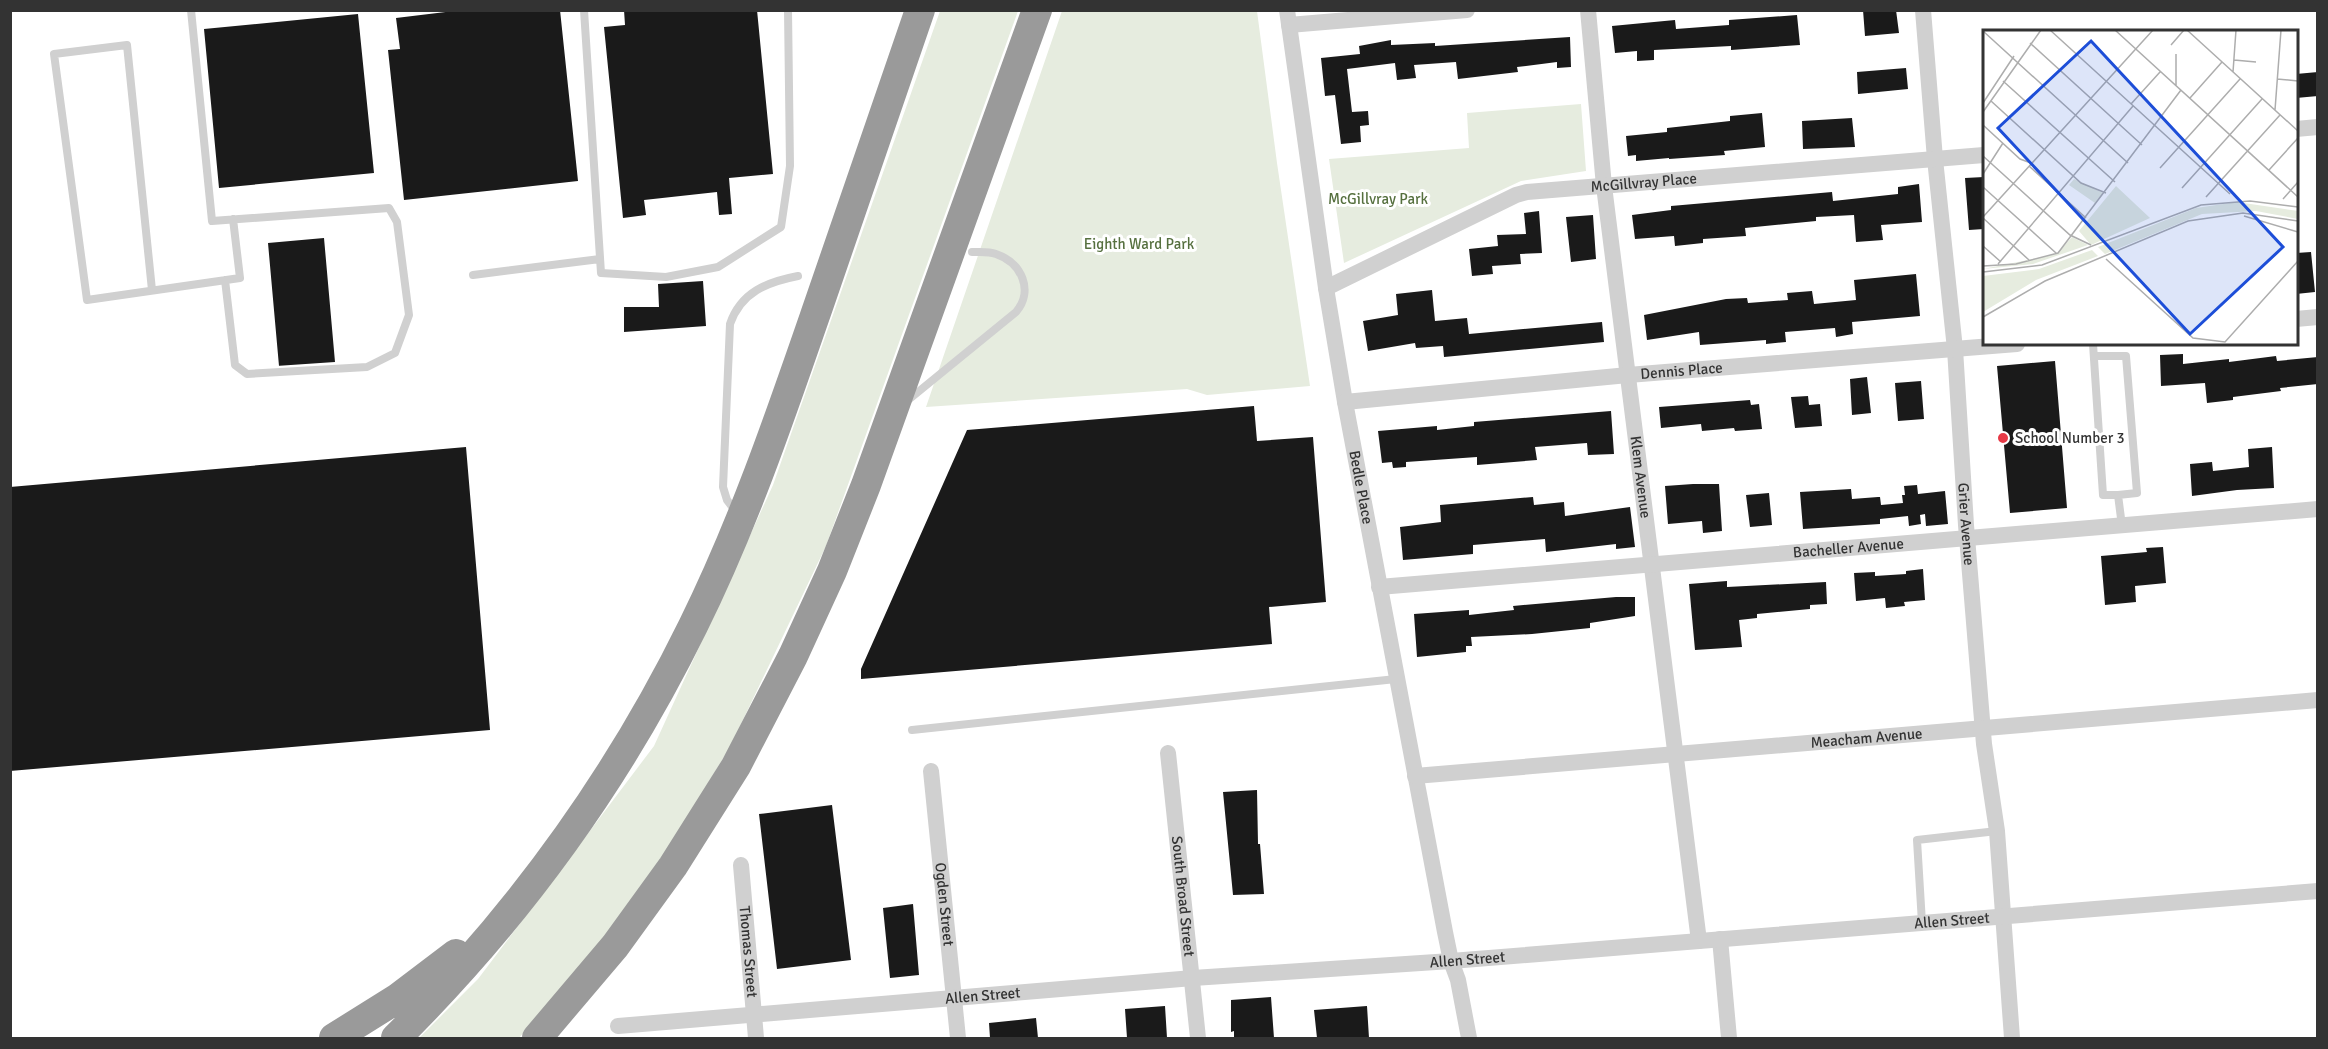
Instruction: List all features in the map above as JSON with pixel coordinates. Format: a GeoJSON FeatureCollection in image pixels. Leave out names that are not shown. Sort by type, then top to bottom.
{"type":"FeatureCollection","features":[{"type":"Feature","properties":{"kind":"highway"},"geometry":{"type":"LineString","coordinates":[[396,1038],[452,980],[512,909],[567,837],[602,787],[693,627],[741,518],[787,398],[920,10]]}},
{"type":"Feature","properties":{"kind":"highway"},"geometry":{"type":"LineString","coordinates":[[559,1038],[720,793],[779,684],[844,542],[1037,10]]}},
{"type":"Feature","properties":{"kind":"highway"},"geometry":{"type":"LineString","coordinates":[[334,1038],[418,985],[512,909]]}},
{"type":"Feature","properties":{"kind":"highway"},"geometry":{"type":"LineString","coordinates":[[537,1038],[573,998],[635,920]]}},
{"type":"Feature","properties":{"kind":"street"},"geometry":{"type":"LineString","coordinates":[[1288,18],[1467,10]]}},
{"type":"Feature","properties":{"kind":"street","name":"Klem Avenue"},"geometry":{"type":"LineString","coordinates":[[1588,10],[1604,186],[1700,941]]}},
{"type":"Feature","properties":{"kind":"street","name":"Grier Avenue"},"geometry":{"type":"LineString","coordinates":[[1923,10],[1954,349],[1983,728],[1997,831],[2013,1038]]}},
{"type":"Feature","properties":{"kind":"street","name":"Bedle Place"},"geometry":{"type":"LineString","coordinates":[[1288,18],[1326,288],[1345,402],[1450,961],[1458,980],[1468,1038]]}},
{"type":"Feature","properties":{"kind":"street"},"geometry":{"type":"LineString","coordinates":[[2298,129],[2318,127]]}},
{"type":"Feature","properties":{"kind":"street","name":"McGillvray Place"},"geometry":{"type":"LineString","coordinates":[[1326,288],[1516,195],[1527,192],[1983,155]]}},
{"type":"Feature","properties":{"kind":"street"},"geometry":{"type":"LineString","coordinates":[[2298,319],[2318,317]]}},
{"type":"Feature","properties":{"kind":"street","name":"Dennis Place"},"geometry":{"type":"LineString","coordinates":[[1345,402],[1628,375],[2004,345]]}},
{"type":"Feature","properties":{"kind":"street","name":"Bacheller Avenue"},"geometry":{"type":"LineString","coordinates":[[1379,587],[2318,509]]}},
{"type":"Feature","properties":{"kind":"street","name":"Meacham Avenue"},"geometry":{"type":"LineString","coordinates":[[1415,776],[2318,700]]}},
{"type":"Feature","properties":{"kind":"street","name":"South Broad Street"},"geometry":{"type":"LineString","coordinates":[[1168,753],[1198,1038]]}},
{"type":"Feature","properties":{"kind":"street","name":"Ogden Street"},"geometry":{"type":"LineString","coordinates":[[930,771],[958,1038]]}},
{"type":"Feature","properties":{"kind":"street","name":"Thomas Street"},"geometry":{"type":"LineString","coordinates":[[741,865],[756,1038]]}},
{"type":"Feature","properties":{"kind":"street","name":"Allen Street"},"geometry":{"type":"LineString","coordinates":[[618,1026],[1193,978],[1450,961],[2318,891]]}},
{"type":"Feature","properties":{"kind":"street"},"geometry":{"type":"LineString","coordinates":[[1720,939],[1729,1038]]}},
{"type":"Feature","properties":{"kind":"lane"},"geometry":{"type":"LineString","coordinates":[[191,10],[212,221],[389,208],[397,222],[409,315],[395,353],[367,367],[247,374],[235,365],[225,280]]}},
{"type":"Feature","properties":{"kind":"lane"},"geometry":{"type":"LineString","coordinates":[[584,10],[601,273],[666,278],[718,267],[781,227],[790,166],[788,10]]}},
{"type":"Feature","properties":{"kind":"lane"},"geometry":{"type":"LineString","coordinates":[[152,290],[127,45],[54,54],[87,300],[240,278],[233,219]]}},
{"type":"Feature","properties":{"kind":"lane"},"geometry":{"type":"LineString","coordinates":[[891,414],[1020,307],[1026,294],[1026,286],[1014,266],[994,253],[972,252]]}},
{"type":"Feature","properties":{"kind":"lane"},"geometry":{"type":"LineString","coordinates":[[473,275],[600,259]]}},
{"type":"Feature","properties":{"kind":"lane"},"geometry":{"type":"LineString","coordinates":[[741,518],[727,500],[723,487],[730,324],[737,307],[749,294],[774,281],[798,276]]}},
{"type":"Feature","properties":{"kind":"lane"},"geometry":{"type":"LineString","coordinates":[[2093,345],[2103,495],[2137,493],[2126,356],[2094,356]]}},
{"type":"Feature","properties":{"kind":"lane"},"geometry":{"type":"LineString","coordinates":[[2118,495],[2122,526]]}},
{"type":"Feature","properties":{"kind":"lane"},"geometry":{"type":"LineString","coordinates":[[912,730],[1396,679]]}},
{"type":"Feature","properties":{"kind":"lane"},"geometry":{"type":"LineString","coordinates":[[1922,923],[1917,840],[1997,831]]}},
{"type":"Feature","properties":{"kind":"green space"},"geometry":{"type":"Polygon","coordinates":[[[940,11],[1018,11],[826,546],[730,747],[643,891],[519,1038],[419,1038],[478,979],[654,746],[773,485],[940,11]]]}},
{"type":"Feature","properties":{"kind":"green space","name":"Eighth Ward Park"},"geometry":{"type":"Polygon","coordinates":[[[1062,11],[1257,11],[1310,386],[1207,395],[1187,389],[926,407],[1062,11]]]}},
{"type":"Feature","properties":{"kind":"green space","name":"McGillvray Park"},"geometry":{"type":"Polygon","coordinates":[[[1581,104],[1586,171],[1521,181],[1344,263],[1329,159],[1469,148],[1467,113],[1581,104]]]}},
{"type":"Feature","properties":{"kind":"building"},"geometry":{"type":"Polygon","coordinates":[[[462,10],[560,10],[578,181],[404,200],[388,50],[400,49],[396,18],[462,10]]]}},
{"type":"Feature","properties":{"kind":"building"},"geometry":{"type":"Polygon","coordinates":[[[624,10],[757,10],[773,174],[729,178],[732,214],[719,215],[717,192],[644,200],[646,215],[623,218],[604,27],[625,25],[624,10]]]}},
{"type":"Feature","properties":{"kind":"building"},"geometry":{"type":"Polygon","coordinates":[[[1863,10],[1896,10],[1899,33],[1865,36],[1863,10]]]}},
{"type":"Feature","properties":{"kind":"building"},"geometry":{"type":"Polygon","coordinates":[[[358,14],[374,173],[219,188],[204,29],[358,14]]]}},
{"type":"Feature","properties":{"kind":"building"},"geometry":{"type":"Polygon","coordinates":[[[1797,15],[1800,45],[1731,50],[1731,46],[1654,50],[1654,60],[1637,61],[1637,51],[1615,53],[1612,26],[1675,20],[1676,29],[1729,25],[1729,20],[1797,15]]]}},
{"type":"Feature","properties":{"kind":"building"},"geometry":{"type":"Polygon","coordinates":[[[1570,37],[1571,67],[1557,68],[1557,62],[1517,67],[1518,72],[1458,79],[1456,62],[1414,65],[1416,78],[1397,80],[1395,63],[1347,69],[1352,112],[1368,111],[1369,125],[1360,126],[1361,142],[1341,144],[1335,95],[1325,96],[1321,58],[1360,54],[1359,46],[1391,40],[1391,45],[1435,43],[1435,46],[1570,37]]]}},
{"type":"Feature","properties":{"kind":"building"},"geometry":{"type":"Polygon","coordinates":[[[1906,68],[1908,89],[1858,94],[1857,72],[1906,68]]]}},
{"type":"Feature","properties":{"kind":"building"},"geometry":{"type":"Polygon","coordinates":[[[2318,72],[2318,96],[2298,98],[2298,74],[2318,72]]]}},
{"type":"Feature","properties":{"kind":"building"},"geometry":{"type":"Polygon","coordinates":[[[1762,113],[1765,147],[1724,151],[1725,155],[1669,159],[1636,161],[1636,155],[1628,156],[1626,136],[1667,132],[1667,128],[1730,121],[1730,116],[1762,113]]]}},
{"type":"Feature","properties":{"kind":"building"},"geometry":{"type":"Polygon","coordinates":[[[1852,118],[1855,147],[1803,149],[1802,121],[1852,118]]]}},
{"type":"Feature","properties":{"kind":"building"},"geometry":{"type":"Polygon","coordinates":[[[1983,177],[1983,229],[1969,230],[1965,178],[1983,177]]]}},
{"type":"Feature","properties":{"kind":"building"},"geometry":{"type":"Polygon","coordinates":[[[1919,184],[1922,222],[1881,225],[1883,240],[1856,242],[1854,215],[1816,217],[1816,221],[1745,228],[1746,236],[1703,239],[1703,243],[1675,246],[1674,236],[1635,239],[1632,215],[1671,210],[1671,206],[1832,192],[1833,201],[1898,194],[1898,187],[1919,184]]]}},
{"type":"Feature","properties":{"kind":"building"},"geometry":{"type":"Polygon","coordinates":[[[1539,211],[1542,253],[1520,254],[1521,264],[1492,266],[1493,274],[1472,276],[1469,249],[1498,246],[1497,235],[1526,234],[1524,213],[1539,211]]]}},
{"type":"Feature","properties":{"kind":"building"},"geometry":{"type":"Polygon","coordinates":[[[1593,215],[1596,259],[1571,262],[1566,217],[1593,215]]]}},
{"type":"Feature","properties":{"kind":"building"},"geometry":{"type":"Polygon","coordinates":[[[324,238],[335,362],[279,366],[268,243],[324,238]]]}},
{"type":"Feature","properties":{"kind":"building"},"geometry":{"type":"Polygon","coordinates":[[[2311,252],[2315,292],[2298,294],[2298,253],[2311,252]]]}},
{"type":"Feature","properties":{"kind":"building"},"geometry":{"type":"Polygon","coordinates":[[[1916,274],[1920,316],[1852,322],[1853,334],[1836,337],[1835,328],[1785,332],[1786,342],[1766,344],[1766,340],[1700,345],[1699,332],[1647,340],[1644,315],[1726,299],[1747,298],[1748,303],[1788,300],[1787,293],[1812,291],[1814,304],[1856,300],[1854,280],[1916,274]]]}},
{"type":"Feature","properties":{"kind":"building"},"geometry":{"type":"Polygon","coordinates":[[[703,281],[706,326],[624,332],[624,307],[659,307],[658,284],[703,281]]]}},
{"type":"Feature","properties":{"kind":"building"},"geometry":{"type":"Polygon","coordinates":[[[1432,290],[1435,321],[1467,318],[1469,334],[1602,322],[1604,342],[1444,357],[1443,346],[1416,348],[1415,343],[1368,351],[1363,321],[1398,315],[1396,294],[1432,290]]]}},
{"type":"Feature","properties":{"kind":"building"},"geometry":{"type":"Polygon","coordinates":[[[2183,354],[2183,364],[2229,359],[2229,362],[2276,356],[2277,361],[2318,357],[2318,384],[2280,388],[2281,391],[2207,403],[2205,383],[2161,386],[2160,355],[2183,354]]]}},
{"type":"Feature","properties":{"kind":"building"},"geometry":{"type":"Polygon","coordinates":[[[2055,361],[2067,508],[2010,513],[1997,366],[2055,361]]]}},
{"type":"Feature","properties":{"kind":"building"},"geometry":{"type":"Polygon","coordinates":[[[1867,377],[1871,413],[1852,415],[1850,379],[1867,377]]]}},
{"type":"Feature","properties":{"kind":"building"},"geometry":{"type":"Polygon","coordinates":[[[1921,381],[1924,419],[1898,421],[1895,383],[1921,381]]]}},
{"type":"Feature","properties":{"kind":"building"},"geometry":{"type":"Polygon","coordinates":[[[1808,396],[1809,405],[1820,404],[1822,426],[1795,428],[1791,397],[1808,396]]]}},
{"type":"Feature","properties":{"kind":"building"},"geometry":{"type":"Polygon","coordinates":[[[1750,400],[1751,405],[1759,404],[1762,429],[1735,431],[1734,428],[1702,431],[1701,424],[1661,428],[1659,407],[1750,400]]]}},
{"type":"Feature","properties":{"kind":"building"},"geometry":{"type":"Polygon","coordinates":[[[1254,406],[1257,441],[1313,437],[1326,602],[1269,607],[1272,644],[861,679],[861,669],[967,430],[1254,406]]]}},
{"type":"Feature","properties":{"kind":"building"},"geometry":{"type":"Polygon","coordinates":[[[1611,411],[1614,454],[1588,455],[1587,443],[1535,447],[1537,460],[1477,465],[1477,457],[1406,462],[1406,467],[1393,468],[1392,462],[1382,463],[1378,431],[1437,426],[1437,430],[1474,426],[1474,422],[1611,411]]]}},
{"type":"Feature","properties":{"kind":"building"},"geometry":{"type":"Polygon","coordinates":[[[466,447],[490,730],[10,771],[10,487],[466,447]]]}},
{"type":"Feature","properties":{"kind":"building"},"geometry":{"type":"Polygon","coordinates":[[[2272,447],[2274,488],[2192,496],[2190,464],[2212,462],[2213,471],[2249,467],[2248,449],[2272,447]]]}},
{"type":"Feature","properties":{"kind":"building"},"geometry":{"type":"Polygon","coordinates":[[[1719,484],[1722,531],[1703,533],[1702,521],[1668,524],[1665,486],[1719,484]]]}},
{"type":"Feature","properties":{"kind":"building"},"geometry":{"type":"Polygon","coordinates":[[[1917,485],[1918,494],[1945,491],[1948,524],[1926,526],[1925,514],[1920,515],[1921,524],[1909,526],[1908,516],[1880,519],[1880,524],[1803,529],[1800,492],[1851,489],[1852,499],[1880,497],[1881,505],[1903,503],[1904,486],[1917,485]]]}},
{"type":"Feature","properties":{"kind":"building"},"geometry":{"type":"Polygon","coordinates":[[[1769,493],[1772,525],[1750,527],[1746,495],[1769,493]]]}},
{"type":"Feature","properties":{"kind":"building"},"geometry":{"type":"Polygon","coordinates":[[[1533,497],[1534,505],[1564,502],[1565,516],[1630,507],[1635,547],[1616,549],[1616,544],[1546,552],[1545,539],[1473,545],[1473,554],[1403,560],[1400,527],[1441,522],[1440,505],[1533,497]]]}},
{"type":"Feature","properties":{"kind":"building"},"geometry":{"type":"Polygon","coordinates":[[[2163,547],[2166,583],[2135,586],[2136,602],[2105,605],[2101,556],[2147,552],[2146,548],[2163,547]]]}},
{"type":"Feature","properties":{"kind":"building"},"geometry":{"type":"Polygon","coordinates":[[[1923,569],[1925,600],[1904,602],[1905,606],[1886,608],[1885,598],[1856,601],[1854,573],[1875,572],[1875,576],[1906,574],[1906,571],[1923,569]]]}},
{"type":"Feature","properties":{"kind":"building"},"geometry":{"type":"Polygon","coordinates":[[[1727,581],[1727,587],[1826,582],[1827,604],[1810,605],[1810,609],[1757,614],[1757,618],[1739,620],[1742,647],[1695,650],[1689,584],[1727,581]]]}},
{"type":"Feature","properties":{"kind":"building"},"geometry":{"type":"Polygon","coordinates":[[[1635,597],[1635,616],[1590,623],[1590,628],[1471,637],[1472,646],[1466,646],[1466,652],[1417,657],[1414,614],[1469,610],[1469,615],[1514,610],[1513,606],[1635,597]]]}},
{"type":"Feature","properties":{"kind":"building"},"geometry":{"type":"Polygon","coordinates":[[[1257,790],[1258,844],[1260,844],[1264,894],[1233,895],[1223,792],[1257,790]]]}},
{"type":"Feature","properties":{"kind":"building"},"geometry":{"type":"Polygon","coordinates":[[[832,805],[851,960],[777,969],[759,814],[832,805]]]}},
{"type":"Feature","properties":{"kind":"building"},"geometry":{"type":"Polygon","coordinates":[[[913,904],[919,975],[890,978],[883,908],[913,904]]]}},
{"type":"Feature","properties":{"kind":"building"},"geometry":{"type":"Polygon","coordinates":[[[1271,997],[1274,1038],[1234,1038],[1234,1031],[1231,1032],[1231,1000],[1271,997]]]}},
{"type":"Feature","properties":{"kind":"building"},"geometry":{"type":"Polygon","coordinates":[[[1165,1006],[1167,1038],[1127,1038],[1125,1009],[1165,1006]]]}},
{"type":"Feature","properties":{"kind":"building"},"geometry":{"type":"Polygon","coordinates":[[[1367,1006],[1369,1038],[1317,1038],[1314,1010],[1367,1006]]]}},
{"type":"Feature","properties":{"kind":"building"},"geometry":{"type":"Polygon","coordinates":[[[1036,1018],[1038,1038],[990,1038],[989,1023],[1036,1018]]]}},
{"type":"Feature","properties":{"kind":"place","name":"School Number 3"},"geometry":{"type":"Point","coordinates":[2003,438]}}]}
